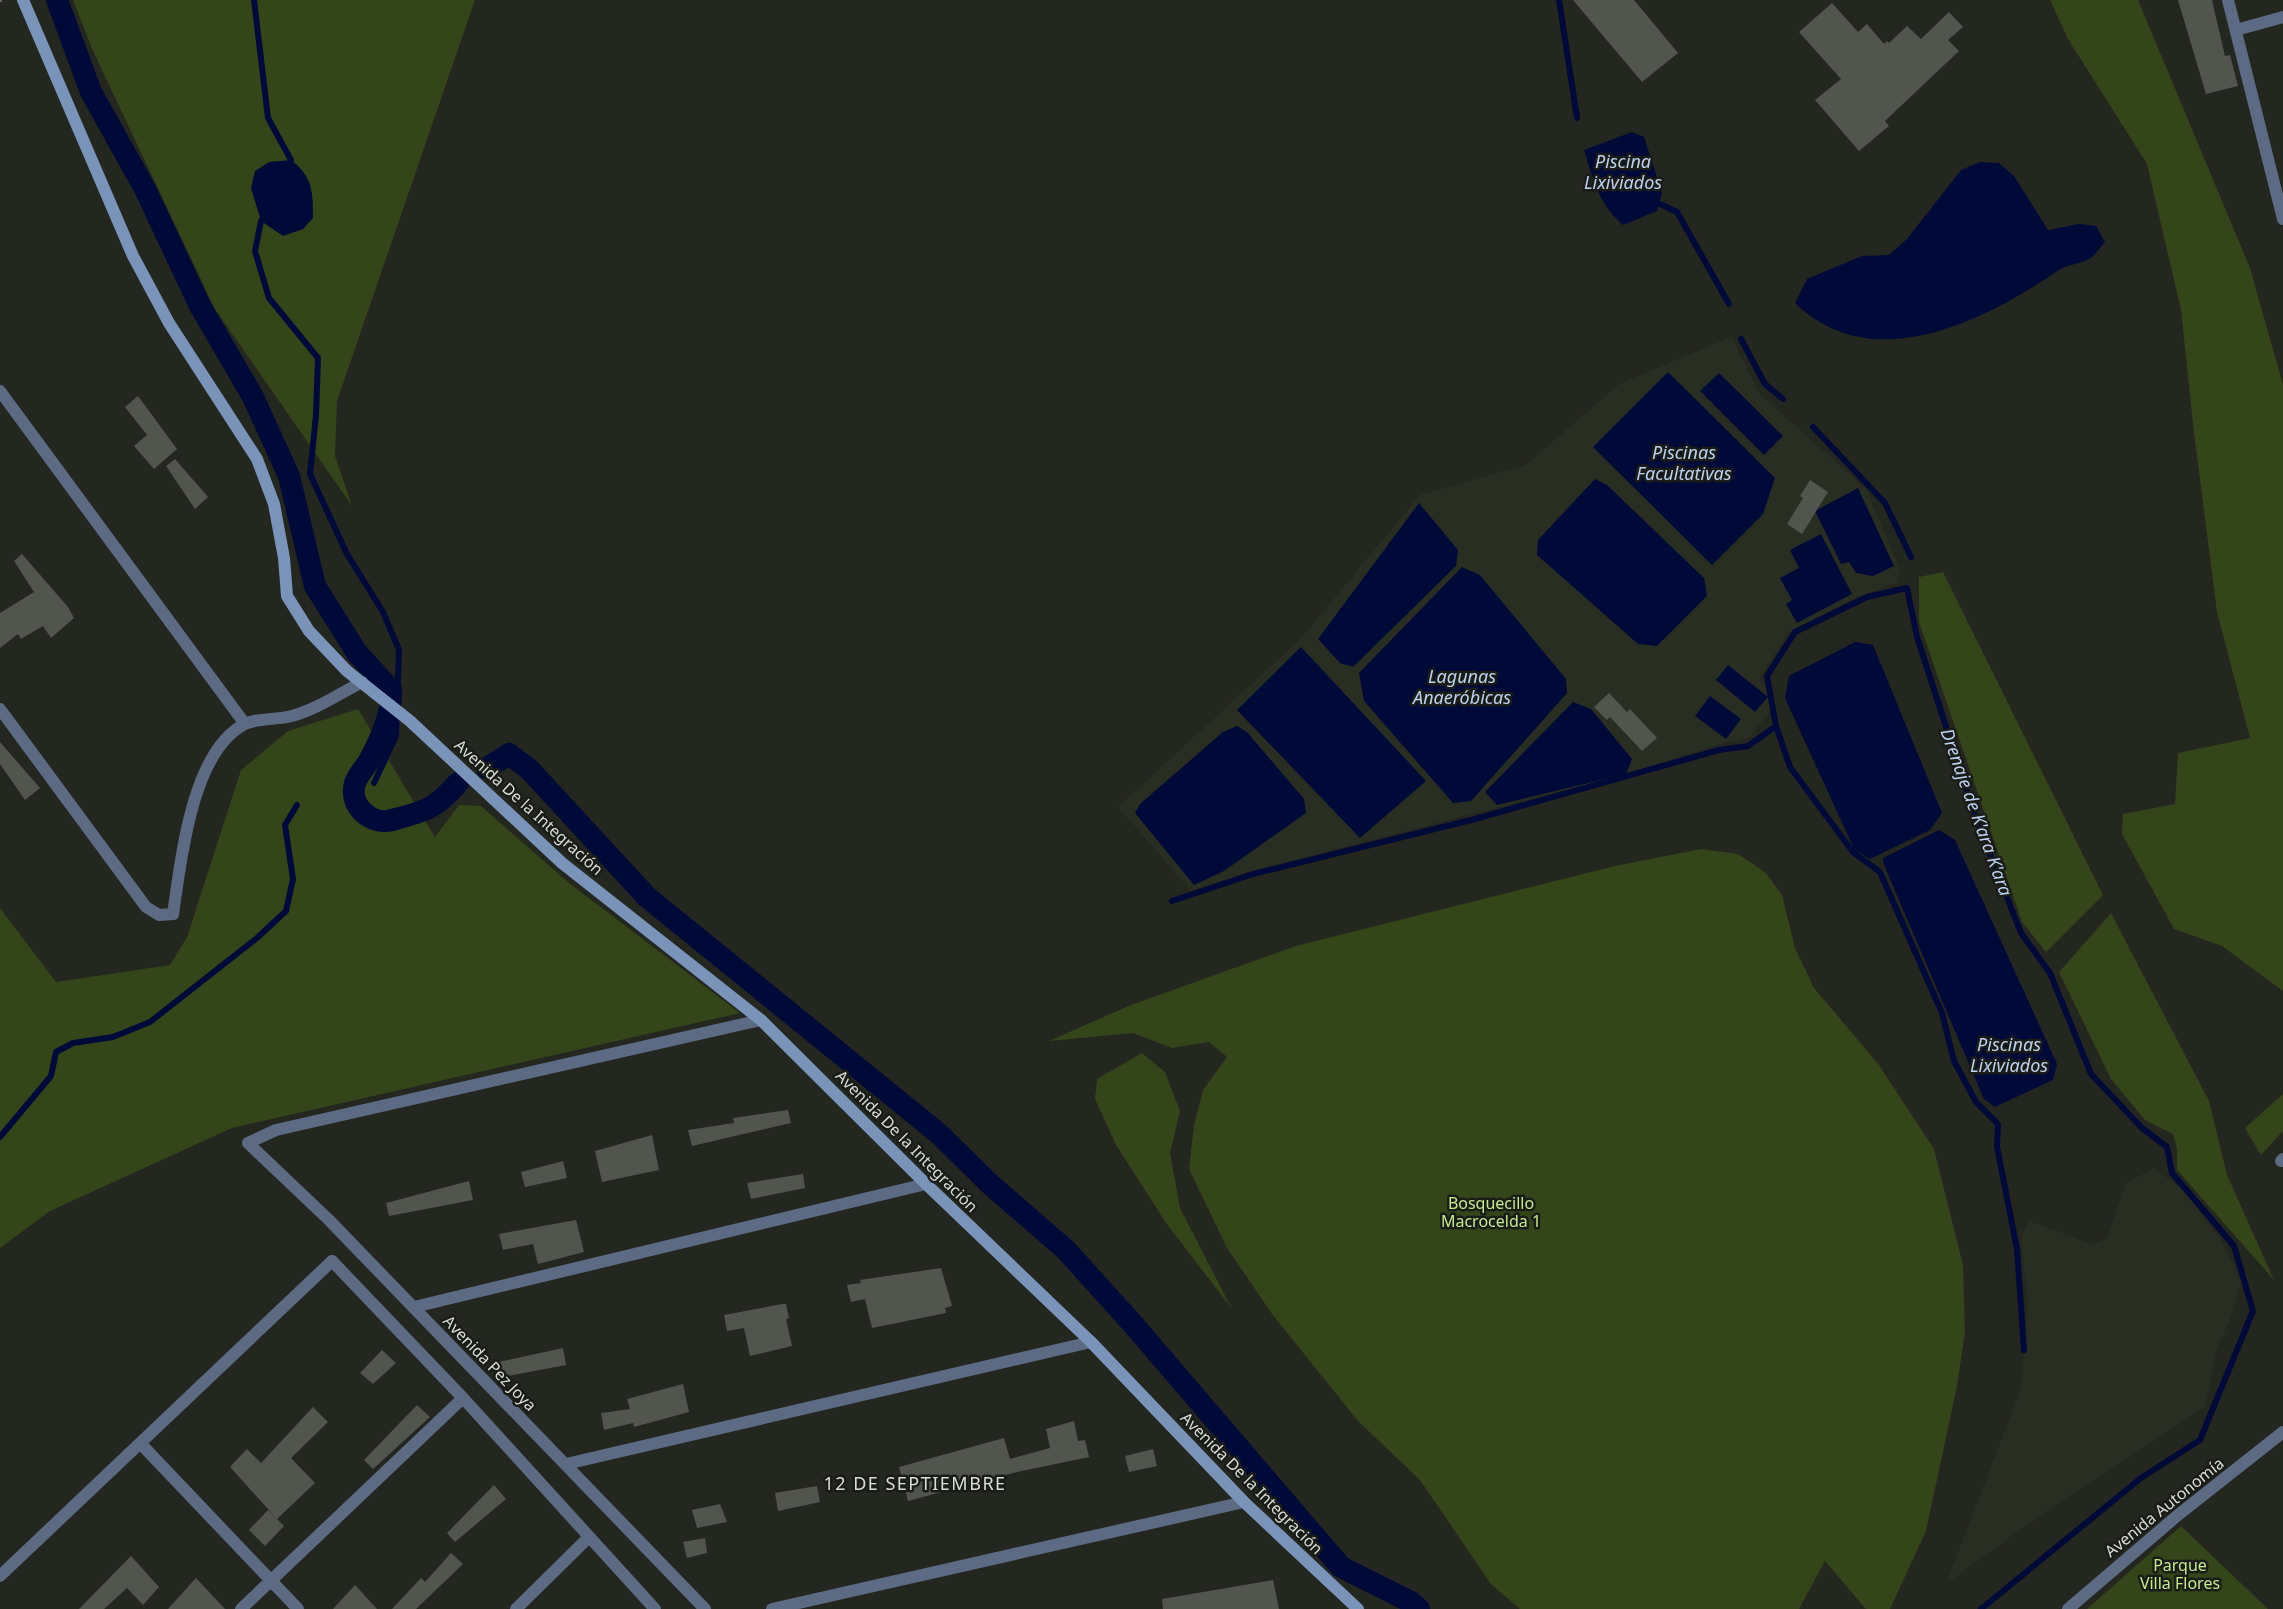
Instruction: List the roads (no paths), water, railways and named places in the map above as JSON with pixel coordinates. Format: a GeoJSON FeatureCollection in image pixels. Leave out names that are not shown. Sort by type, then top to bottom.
{"type":"FeatureCollection","features":[{"type":"Feature","properties":{"kind":"street","name":"Avenida De la Integración"},"geometry":{"type":"LineString","coordinates":[[23,0],[133,256],[169,323],[257,459],[274,504],[284,558],[286,596],[309,631],[347,671],[410,721],[562,863],[761,1020],[926,1184],[1091,1342],[1244,1502],[1358,1609]]}},
{"type":"Feature","properties":{"kind":"street"},"geometry":{"type":"LineString","coordinates":[[2228,0],[2283,219]]}},
{"type":"Feature","properties":{"kind":"street"},"geometry":{"type":"LineString","coordinates":[[2236,30],[2283,16]]}},
{"type":"Feature","properties":{"kind":"street"},"geometry":{"type":"LineString","coordinates":[[0,391],[244,724]]}},
{"type":"Feature","properties":{"kind":"street"},"geometry":{"type":"LineString","coordinates":[[0,709],[146,908],[159,915],[173,914],[184,844],[200,786],[214,753],[244,724],[273,721],[315,708],[362,682]]}},
{"type":"Feature","properties":{"kind":"street","name":"Avenida Pez Joya"},"geometry":{"type":"LineString","coordinates":[[705,1609],[414,1307],[248,1143],[276,1130],[761,1020]]}},
{"type":"Feature","properties":{"kind":"street"},"geometry":{"type":"LineString","coordinates":[[414,1307],[926,1184]]}},
{"type":"Feature","properties":{"kind":"street"},"geometry":{"type":"LineString","coordinates":[[0,1576],[141,1444],[188,1395],[332,1261],[463,1398],[655,1609]]}},
{"type":"Feature","properties":{"kind":"street"},"geometry":{"type":"LineString","coordinates":[[566,1464],[1091,1342]]}},
{"type":"Feature","properties":{"kind":"street"},"geometry":{"type":"LineString","coordinates":[[241,1609],[463,1398]]}},
{"type":"Feature","properties":{"kind":"street","name":"Avenida Autonomía"},"geometry":{"type":"LineString","coordinates":[[2068,1609],[2178,1515],[2283,1432]]}},
{"type":"Feature","properties":{"kind":"street"},"geometry":{"type":"LineString","coordinates":[[141,1444],[298,1609]]}},
{"type":"Feature","properties":{"kind":"street"},"geometry":{"type":"LineString","coordinates":[[772,1609],[1244,1502]]}},
{"type":"Feature","properties":{"kind":"street"},"geometry":{"type":"LineString","coordinates":[[516,1609],[590,1537]]}},
{"type":"Feature","properties":{"kind":"water","name":"Piscina Lixiviados"},"geometry":{"type":"Polygon","coordinates":[[[1632,132],[1644,137],[1662,193],[1657,211],[1623,225],[1602,200],[1584,150],[1632,132]]]}},
{"type":"Feature","properties":{"kind":"water"},"geometry":{"type":"Polygon","coordinates":[[[291,160],[308,179],[313,200],[313,218],[303,229],[283,236],[261,221],[251,188],[255,171],[269,162],[291,160]]]}},
{"type":"Feature","properties":{"kind":"water"},"geometry":{"type":"Polygon","coordinates":[[[1980,162],[1999,163],[2014,176],[2048,230],[2079,224],[2096,226],[2105,242],[2089,259],[2063,268],[1998,307],[1928,334],[1893,339],[1859,337],[1826,325],[1795,303],[1807,279],[1862,256],[1889,255],[1907,239],[1961,170],[1980,162]]]}},
{"type":"Feature","properties":{"kind":"water","name":"Piscinas Facultativas"},"geometry":{"type":"Polygon","coordinates":[[[1668,372],[1775,478],[1763,514],[1712,565],[1593,447],[1668,372]]]}},
{"type":"Feature","properties":{"kind":"water","name":"Piscinas Facultativas"},"geometry":{"type":"Polygon","coordinates":[[[1719,373],[1783,436],[1764,455],[1700,391],[1719,373]]]}},
{"type":"Feature","properties":{"kind":"water"},"geometry":{"type":"Polygon","coordinates":[[[1595,479],[1607,485],[1704,578],[1707,596],[1657,646],[1638,644],[1537,555],[1538,540],[1595,479]]]}},
{"type":"Feature","properties":{"kind":"water"},"geometry":{"type":"Polygon","coordinates":[[[1858,488],[1894,566],[1873,576],[1856,573],[1849,562],[1841,564],[1815,511],[1858,488]]]}},
{"type":"Feature","properties":{"kind":"water","name":"Lagunas Anaeróbicas"},"geometry":{"type":"Polygon","coordinates":[[[1419,503],[1458,550],[1456,566],[1353,667],[1340,663],[1318,639],[1419,503]]]}},
{"type":"Feature","properties":{"kind":"water"},"geometry":{"type":"Polygon","coordinates":[[[1821,534],[1852,594],[1797,623],[1786,604],[1792,600],[1780,578],[1799,568],[1790,550],[1821,534]]]}},
{"type":"Feature","properties":{"kind":"water","name":"Lagunas Anaeróbicas"},"geometry":{"type":"Polygon","coordinates":[[[1462,567],[1480,575],[1566,679],[1567,693],[1471,801],[1453,803],[1364,701],[1359,673],[1462,567]]]}},
{"type":"Feature","properties":{"kind":"water"},"geometry":{"type":"Polygon","coordinates":[[[1855,642],[1873,645],[1942,813],[1930,830],[1870,859],[1854,849],[1785,698],[1789,676],[1855,642]]]}},
{"type":"Feature","properties":{"kind":"water","name":"Lagunas Anaeróbicas"},"geometry":{"type":"Polygon","coordinates":[[[1301,647],[1426,781],[1360,838],[1237,710],[1301,647]]]}},
{"type":"Feature","properties":{"kind":"water"},"geometry":{"type":"Polygon","coordinates":[[[1728,665],[1768,697],[1755,712],[1716,680],[1728,665]]]}},
{"type":"Feature","properties":{"kind":"water"},"geometry":{"type":"Polygon","coordinates":[[[1710,696],[1741,719],[1726,739],[1695,716],[1710,696]]]}},
{"type":"Feature","properties":{"kind":"water","name":"Lagunas Anaeróbicas"},"geometry":{"type":"Polygon","coordinates":[[[1573,702],[1591,709],[1632,759],[1626,774],[1497,805],[1485,792],[1573,702]]]}},
{"type":"Feature","properties":{"kind":"water"},"geometry":{"type":"Polygon","coordinates":[[[1237,726],[1247,732],[1304,799],[1306,813],[1224,871],[1194,885],[1135,813],[1140,804],[1223,732],[1237,726]]]}},
{"type":"Feature","properties":{"kind":"water","name":"Piscinas Lixiviados"},"geometry":{"type":"Polygon","coordinates":[[[1939,830],[1955,840],[2057,1064],[2053,1080],[1995,1107],[1984,1099],[1884,865],[1883,858],[1939,830]]]}},
{"type":"Feature","properties":{"kind":"waterway"},"geometry":{"type":"LineString","coordinates":[[57,0],[91,92],[145,189],[200,306],[253,397],[289,476],[315,586],[357,653],[391,690],[390,708],[382,735],[355,783],[355,799],[358,806],[363,812],[377,820],[392,820],[429,808],[458,783]]}},
{"type":"Feature","properties":{"kind":"waterway"},"geometry":{"type":"LineString","coordinates":[[254,0],[268,118],[291,160],[290,166]]}},
{"type":"Feature","properties":{"kind":"waterway","name":"Drenaje de K'ara K'ara"},"geometry":{"type":"LineString","coordinates":[[1559,0],[1577,118]]}},
{"type":"Feature","properties":{"kind":"waterway","name":"Drenaje de K'ara K'ara"},"geometry":{"type":"LineString","coordinates":[[1660,204],[1677,212],[1729,304]]}},
{"type":"Feature","properties":{"kind":"waterway"},"geometry":{"type":"LineString","coordinates":[[267,216],[261,221],[255,251],[269,298],[318,358],[316,415],[310,474],[347,554],[383,612],[399,650],[396,736],[374,783]]}},
{"type":"Feature","properties":{"kind":"waterway","name":"Drenaje de K'ara K'ara"},"geometry":{"type":"LineString","coordinates":[[1741,339],[1765,384],[1783,399]]}},
{"type":"Feature","properties":{"kind":"waterway","name":"Drenaje de K'ara K'ara"},"geometry":{"type":"LineString","coordinates":[[1813,427],[1885,503],[1911,557]]}},
{"type":"Feature","properties":{"kind":"waterway","name":"Drenaje de K'ara K'ara"},"geometry":{"type":"LineString","coordinates":[[1172,901],[1253,874],[1475,819],[1719,750],[1748,746],[1776,726],[1767,676],[1795,632],[1867,597],[1907,588],[1917,637],[1975,816],[2021,933],[2050,973],[2091,1074],[2142,1128],[2167,1147],[2172,1173],[2234,1246],[2253,1311],[2200,1440],[2141,1478],[1981,1609]]}},
{"type":"Feature","properties":{"kind":"waterway"},"geometry":{"type":"LineString","coordinates":[[1776,726],[1790,767],[1853,852],[1880,872],[1942,1013],[1954,1061],[1976,1102],[1998,1124],[1997,1147],[2017,1249],[2024,1350]]}},
{"type":"Feature","properties":{"kind":"waterway"},"geometry":{"type":"LineString","coordinates":[[487,768],[509,754],[529,769],[647,897],[938,1133],[991,1185],[1065,1249],[1132,1323],[1341,1567],[1411,1602],[1419,1609]]}},
{"type":"Feature","properties":{"kind":"waterway"},"geometry":{"type":"LineString","coordinates":[[0,1137],[51,1076],[56,1052],[73,1043],[113,1037],[150,1022],[257,938],[286,911],[293,879],[285,825],[297,805]]}},
{"type":"Feature","properties":{"kind":"district","name":"12 DE SEPTIEMBRE"},"geometry":{"type":"Point","coordinates":[915,1483]}},
{"type":"Feature","properties":{"kind":"park label","name":"Bosquecillo Macrocelda 1"},"geometry":{"type":"Point","coordinates":[1491,1212]}},
{"type":"Feature","properties":{"kind":"park label","name":"Parque Villa Flores"},"geometry":{"type":"Point","coordinates":[2180,1574]}}]}
